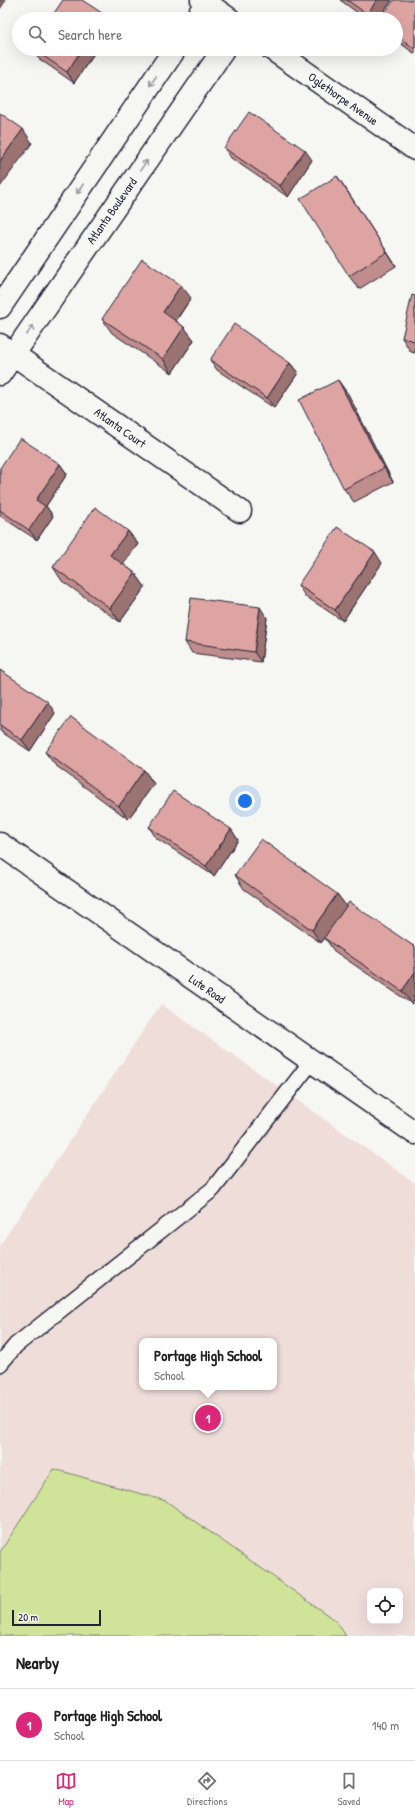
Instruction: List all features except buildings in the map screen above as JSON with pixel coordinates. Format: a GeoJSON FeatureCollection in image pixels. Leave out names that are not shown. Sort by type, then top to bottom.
{"type":"FeatureCollection","features":[{"type":"Feature","properties":{"kind":"street"},"geometry":{"type":"LineString","coordinates":[[201,7],[213,12]]}},
{"type":"Feature","properties":{"kind":"street"},"geometry":{"type":"LineString","coordinates":[[0,307],[170,56]]}},
{"type":"Feature","properties":{"kind":"street","name":"Atlanta Boulevard"},"geometry":{"type":"LineString","coordinates":[[0,374],[7,350],[219,56]]}},
{"type":"Feature","properties":{"kind":"street","name":"Oglethorpe Avenue"},"geometry":{"type":"LineString","coordinates":[[282,56],[415,149]]}},
{"type":"Feature","properties":{"kind":"street","name":"Atlanta Court"},"geometry":{"type":"LineString","coordinates":[[7,350],[240,511]]}},
{"type":"Feature","properties":{"kind":"street","name":"Lute Road"},"geometry":{"type":"LineString","coordinates":[[0,844],[415,1133]]}},
{"type":"Feature","properties":{"kind":"lane"},"geometry":{"type":"LineString","coordinates":[[0,1364],[16,1345],[213,1189],[312,1061]]}},
{"type":"Feature","properties":{"kind":"shaded area"},"geometry":{"type":"Polygon","coordinates":[[[161,1004],[415,1183],[415,1636],[0,1636],[0,1245],[161,1004]]]}},
{"type":"Feature","properties":{"kind":"green space"},"geometry":{"type":"Polygon","coordinates":[[[54,1469],[166,1501],[336,1621],[346,1636],[0,1636],[0,1552],[54,1469]]]}},
{"type":"Feature","properties":{"kind":"place","name":"Portage High School"},"geometry":{"type":"Point","coordinates":[208,1418]}}]}
